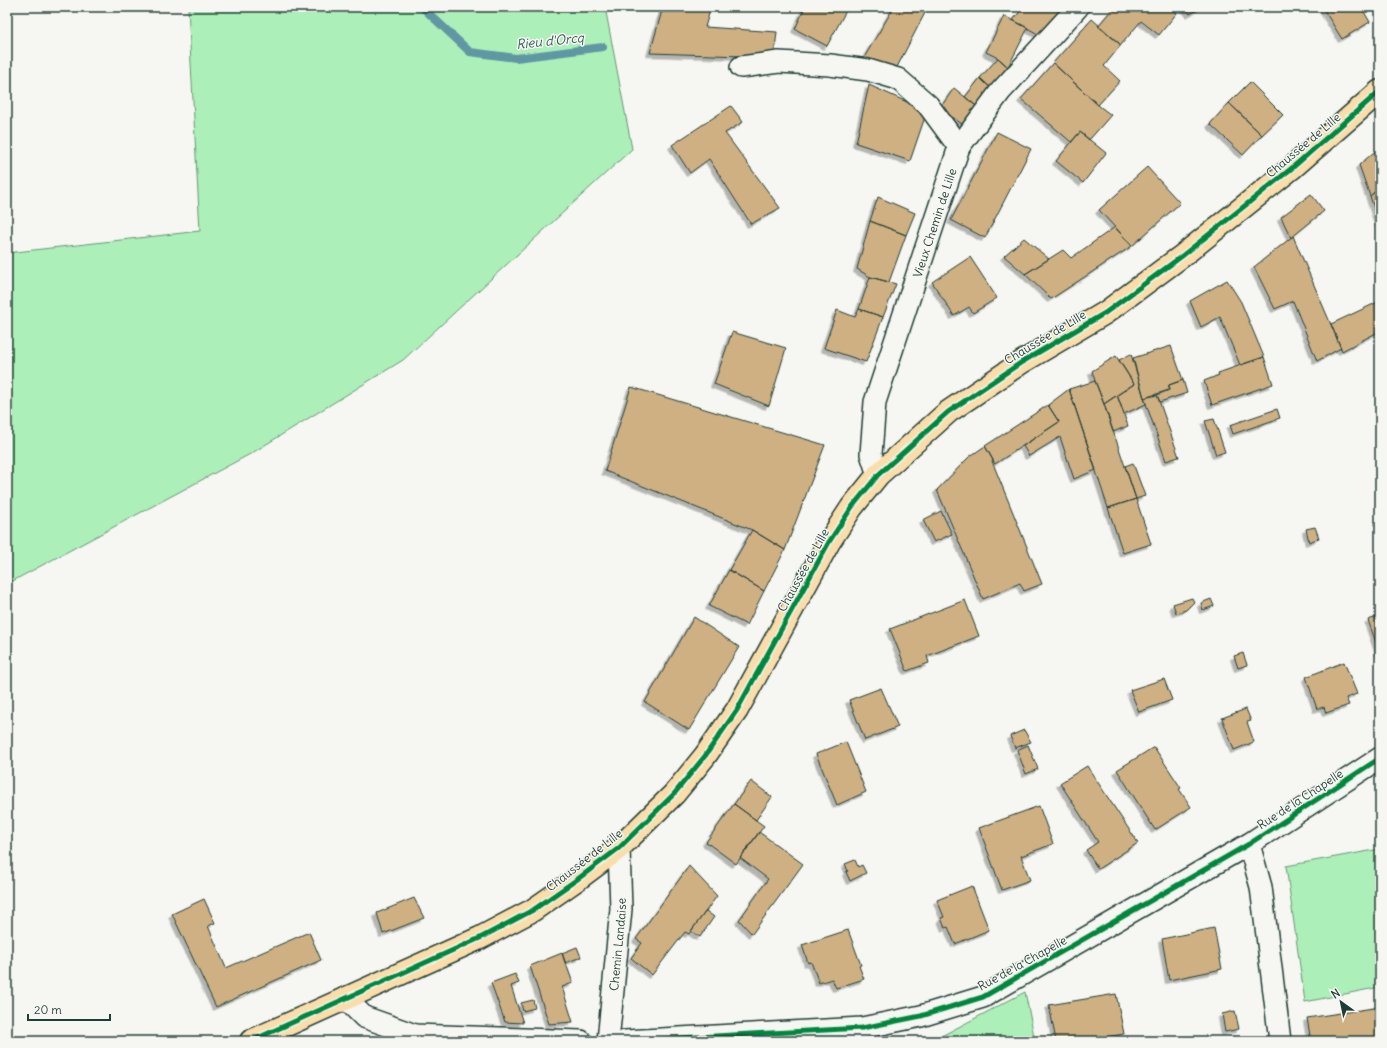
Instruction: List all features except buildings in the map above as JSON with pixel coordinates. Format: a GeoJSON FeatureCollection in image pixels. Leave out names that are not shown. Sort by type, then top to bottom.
{"type":"FeatureCollection","features":[{"type":"Feature","properties":{"kind":"main road","name":"Chaussée de Lille"},"geometry":{"type":"LineString","coordinates":[[251,1041],[467,944],[533,910],[580,878],[619,848],[674,794],[713,745],[737,710],[829,542],[852,506],[878,475],[948,412],[1022,362],[1104,313],[1182,256],[1292,168],[1380,90]]}},
{"type":"Feature","properties":{"kind":"street","name":"Vieux Chemin de Lille"},"geometry":{"type":"LineString","coordinates":[[878,475],[870,454],[875,402],[959,147],[1000,92],[1078,7]]}},
{"type":"Feature","properties":{"kind":"street"},"geometry":{"type":"LineString","coordinates":[[741,67],[779,62],[830,65],[868,70],[898,78],[928,105],[959,147]]}},
{"type":"Feature","properties":{"kind":"street","name":"Rue de la Chapelle"},"geometry":{"type":"LineString","coordinates":[[625,1041],[862,1028],[921,1016],[983,997],[1249,844],[1380,758]]}},
{"type":"Feature","properties":{"kind":"street"},"geometry":{"type":"LineString","coordinates":[[1249,844],[1261,887],[1280,1041]]}},
{"type":"Feature","properties":{"kind":"street","name":"Chemin Landaise"},"geometry":{"type":"LineString","coordinates":[[608,1041],[621,909],[619,848]]}},
{"type":"Feature","properties":{"kind":"street"},"geometry":{"type":"LineString","coordinates":[[345,998],[364,1018],[415,1035],[580,1041]]}},
{"type":"Feature","properties":{"kind":"green space"},"geometry":{"type":"Polygon","coordinates":[[[188,7],[605,7],[632,149],[403,360],[252,453],[7,584],[7,253],[200,231],[188,7]]]}},
{"type":"Feature","properties":{"kind":"green space"},"geometry":{"type":"Polygon","coordinates":[[[1380,849],[1380,987],[1305,1002],[1286,866],[1380,849]]]}},
{"type":"Feature","properties":{"kind":"green space"},"geometry":{"type":"Polygon","coordinates":[[[1025,992],[1035,1041],[932,1041],[1025,992]]]}},
{"type":"Feature","properties":{"kind":"waterway","name":"Rieu d'Orcq"},"geometry":{"type":"LineString","coordinates":[[422,7],[470,52],[516,58],[603,47]]}},
{"type":"Feature","properties":{"kind":"cycle path"},"geometry":{"type":"LineString","coordinates":[[251,1041],[480,938],[533,910],[619,848],[674,794],[705,756],[737,710],[829,542],[852,507],[878,475],[948,412],[1022,362],[1105,313],[1182,256],[1292,168],[1380,91]]}},
{"type":"Feature","properties":{"kind":"cycle path"},"geometry":{"type":"LineString","coordinates":[[625,1041],[862,1028],[921,1016],[983,997],[1249,844],[1380,758]]}}]}
